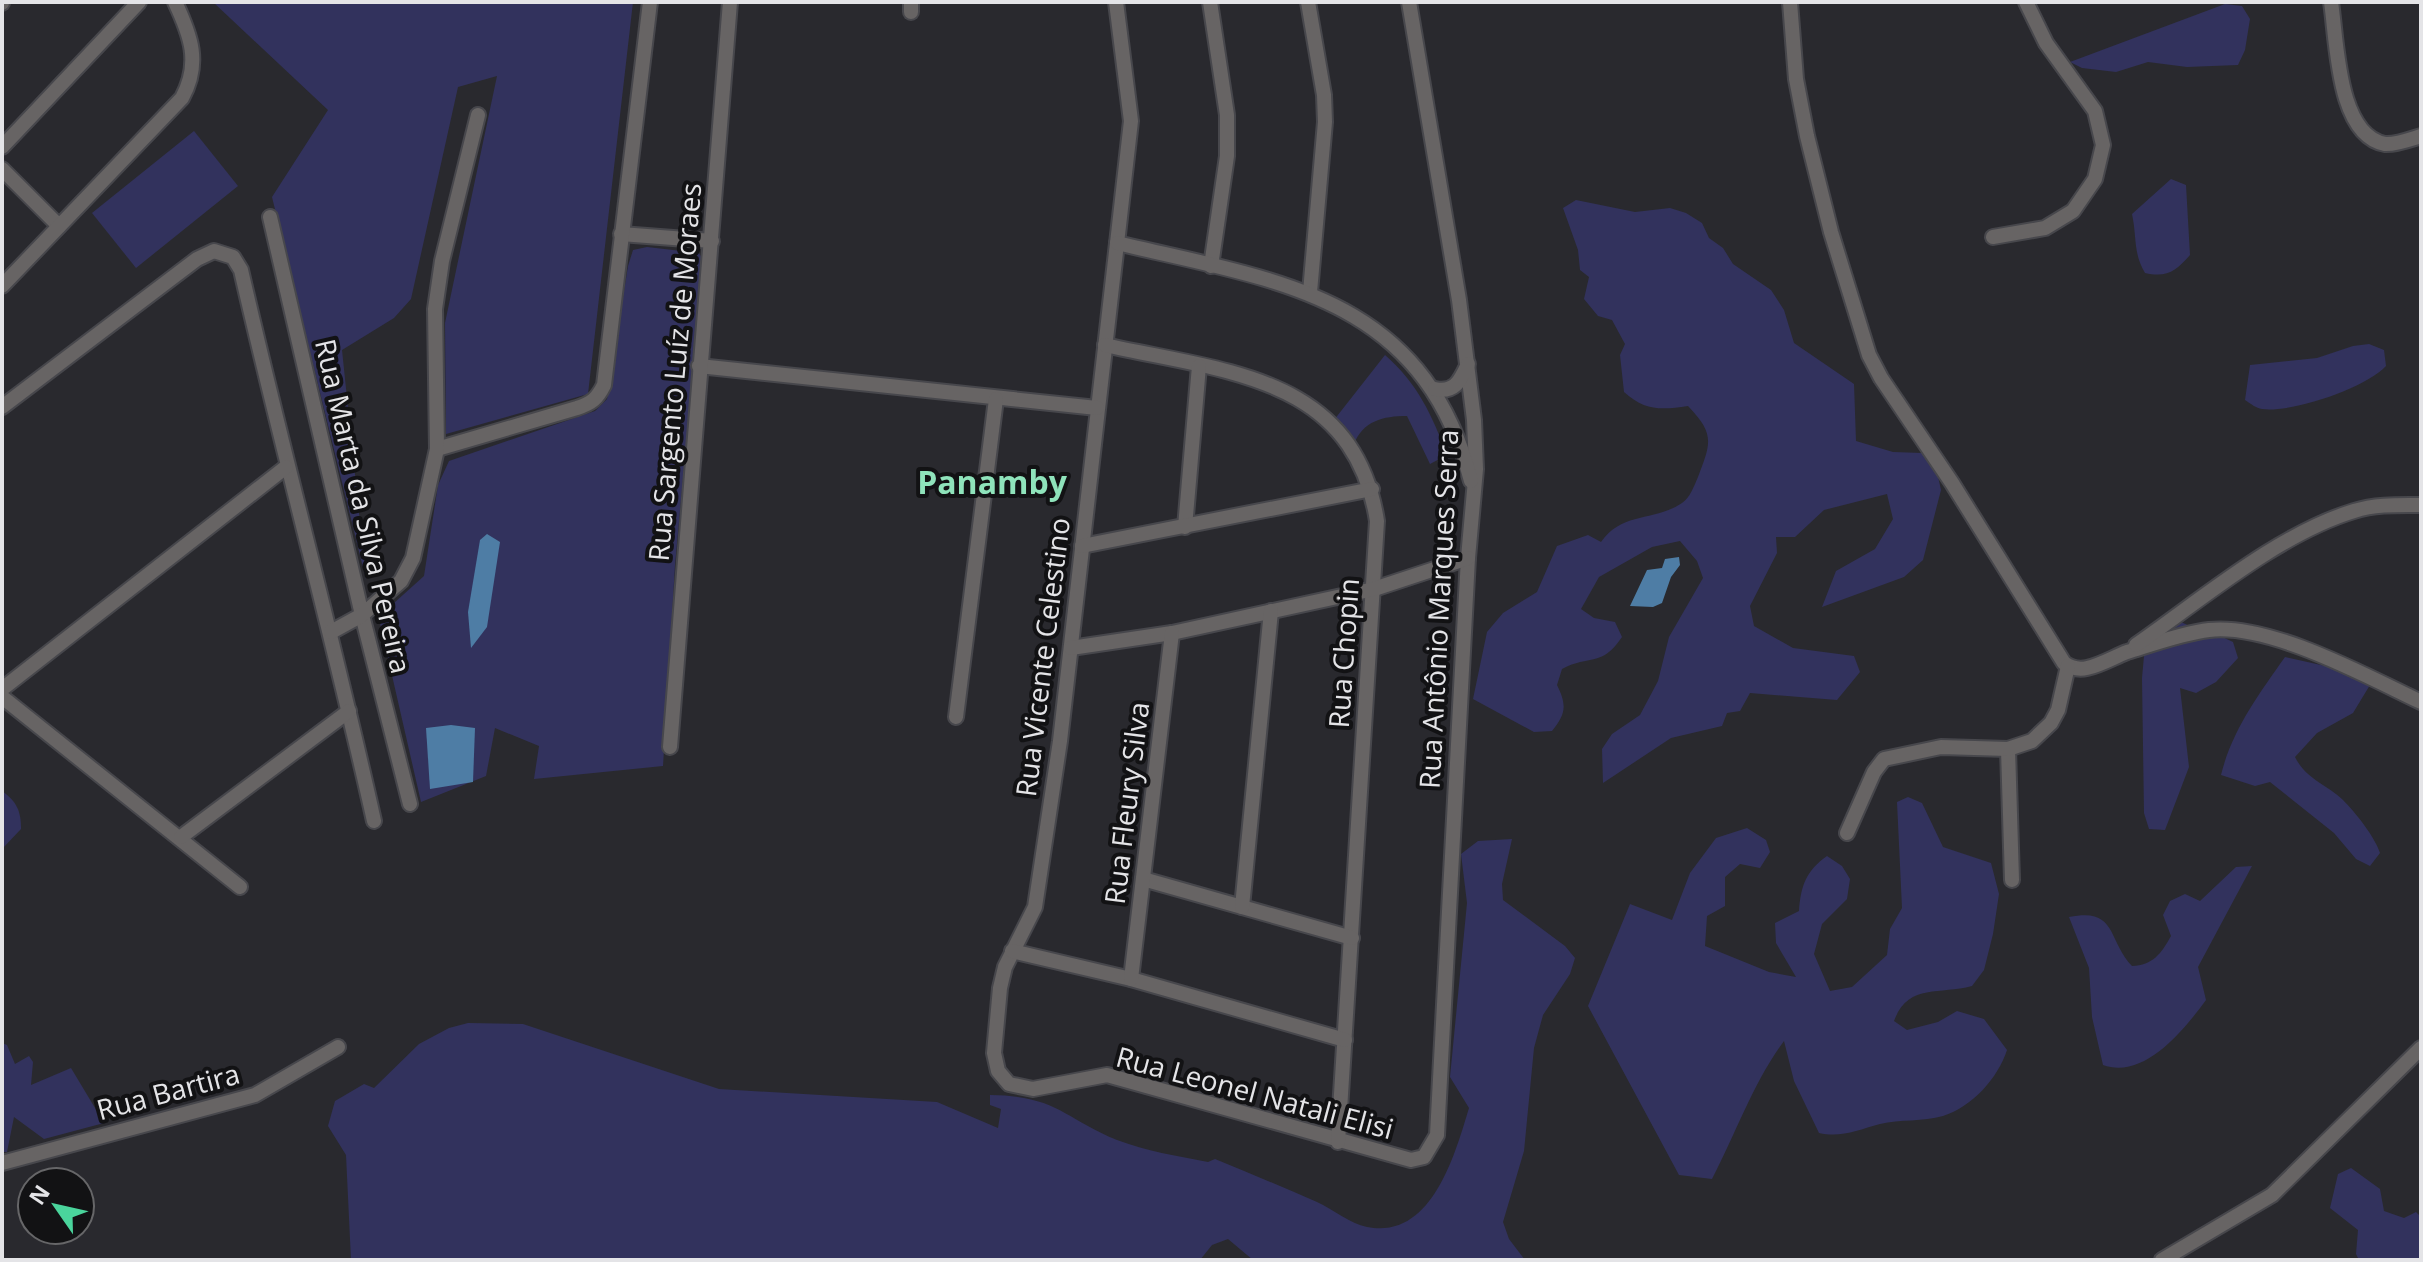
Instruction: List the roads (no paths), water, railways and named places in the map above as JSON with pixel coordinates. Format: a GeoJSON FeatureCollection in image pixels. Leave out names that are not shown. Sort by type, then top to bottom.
{"type":"FeatureCollection","features":[{"type":"Feature","properties":{"kind":"street"},"geometry":{"type":"LineString","coordinates":[[2,147],[139,2]]}},
{"type":"Feature","properties":{"kind":"street"},"geometry":{"type":"LineString","coordinates":[[2,286],[182,98],[193,74],[193,51],[175,2]]}},
{"type":"Feature","properties":{"kind":"street"},"geometry":{"type":"LineString","coordinates":[[437,449],[594,402],[604,385],[650,2]]}},
{"type":"Feature","properties":{"kind":"street","name":"Rua Sargento Luíz de Moraes"},"geometry":{"type":"LineString","coordinates":[[670,747],[730,2]]}},
{"type":"Feature","properties":{"kind":"street","name":"Rua Vicente Celestino"},"geometry":{"type":"LineString","coordinates":[[998,1071],[994,1053],[1000,988],[1012,951],[1031,916],[1041,878],[1071,648],[1131,121],[1116,2]]}},
{"type":"Feature","properties":{"kind":"street"},"geometry":{"type":"LineString","coordinates":[[1210,2],[1227,115],[1227,156],[1211,266]]}},
{"type":"Feature","properties":{"kind":"street"},"geometry":{"type":"LineString","coordinates":[[1308,2],[1324,95],[1325,122],[1310,292]]}},
{"type":"Feature","properties":{"kind":"street","name":"Rua Antônio Marques Serra"},"geometry":{"type":"LineString","coordinates":[[1409,2],[1468,364],[1476,444],[1437,1135],[1424,1157],[1411,1160]]}},
{"type":"Feature","properties":{"kind":"street"},"geometry":{"type":"LineString","coordinates":[[1790,2],[1796,79],[1807,136],[1831,232],[1869,355],[2068,666],[2062,697],[2051,723],[2032,741],[2008,749],[1941,747],[1884,759],[1874,772],[1847,833]]}},
{"type":"Feature","properties":{"kind":"street"},"geometry":{"type":"LineString","coordinates":[[1993,237],[2045,228],[2061,221],[2085,198],[2100,164],[2102,128],[2095,111],[2046,43],[2029,2]]}},
{"type":"Feature","properties":{"kind":"street"},"geometry":{"type":"LineString","coordinates":[[2331,2],[2349,112],[2360,132],[2386,144],[2421,136]]}},
{"type":"Feature","properties":{"kind":"street"},"geometry":{"type":"LineString","coordinates":[[331,632],[362,615],[401,581],[408,570],[437,449],[435,309],[442,261],[478,115]]}},
{"type":"Feature","properties":{"kind":"street"},"geometry":{"type":"LineString","coordinates":[[2,169],[59,226]]}},
{"type":"Feature","properties":{"kind":"street","name":"Rua Marta da Silva Pereira"},"geometry":{"type":"LineString","coordinates":[[270,218],[362,615],[410,804]]}},
{"type":"Feature","properties":{"kind":"street"},"geometry":{"type":"LineString","coordinates":[[621,234],[712,241]]}},
{"type":"Feature","properties":{"kind":"street"},"geometry":{"type":"LineString","coordinates":[[1117,243],[1310,292],[1372,327],[1435,389],[1462,452],[1474,493]]}},
{"type":"Feature","properties":{"kind":"street"},"geometry":{"type":"LineString","coordinates":[[2,407],[197,259],[214,251],[224,252],[241,270],[286,467],[331,632],[374,821]]}},
{"type":"Feature","properties":{"kind":"street","name":"Rua Chopin"},"geometry":{"type":"LineString","coordinates":[[1105,345],[1276,386],[1328,419],[1351,445],[1372,489],[1377,521],[1374,589],[1338,1142]]}},
{"type":"Feature","properties":{"kind":"street"},"geometry":{"type":"LineString","coordinates":[[1435,389],[1452,389],[1459,384],[1468,364]]}},
{"type":"Feature","properties":{"kind":"street"},"geometry":{"type":"LineString","coordinates":[[699,366],[1097,408]]}},
{"type":"Feature","properties":{"kind":"street"},"geometry":{"type":"LineString","coordinates":[[1185,527],[1199,366]]}},
{"type":"Feature","properties":{"kind":"street"},"geometry":{"type":"LineString","coordinates":[[956,717],[996,399]]}},
{"type":"Feature","properties":{"kind":"street"},"geometry":{"type":"LineString","coordinates":[[2,689],[286,467]]}},
{"type":"Feature","properties":{"kind":"street"},"geometry":{"type":"LineString","coordinates":[[1082,546],[1372,489]]}},
{"type":"Feature","properties":{"kind":"street"},"geometry":{"type":"LineString","coordinates":[[2126,652],[2239,573],[2323,523],[2356,510],[2421,505]]}},
{"type":"Feature","properties":{"kind":"street"},"geometry":{"type":"LineString","coordinates":[[1071,648],[1172,633],[1374,589],[1468,558]]}},
{"type":"Feature","properties":{"kind":"street"},"geometry":{"type":"LineString","coordinates":[[1242,907],[1271,611]]}},
{"type":"Feature","properties":{"kind":"street"},"geometry":{"type":"LineString","coordinates":[[2068,666],[2088,668],[2126,652],[2206,630],[2230,629],[2259,633],[2359,672],[2421,702]]}},
{"type":"Feature","properties":{"kind":"street","name":"Rua Fleury Silva"},"geometry":{"type":"LineString","coordinates":[[1131,979],[1172,633]]}},
{"type":"Feature","properties":{"kind":"street"},"geometry":{"type":"LineString","coordinates":[[2,697],[240,887]]}},
{"type":"Feature","properties":{"kind":"street"},"geometry":{"type":"LineString","coordinates":[[181,837],[349,711]]}},
{"type":"Feature","properties":{"kind":"street"},"geometry":{"type":"LineString","coordinates":[[2008,749],[2012,880]]}},
{"type":"Feature","properties":{"kind":"street"},"geometry":{"type":"LineString","coordinates":[[1143,879],[1352,938]]}},
{"type":"Feature","properties":{"kind":"street"},"geometry":{"type":"LineString","coordinates":[[1012,951],[1131,979],[1345,1040]]}},
{"type":"Feature","properties":{"kind":"street","name":"Rua Bartira"},"geometry":{"type":"LineString","coordinates":[[2,1163],[255,1095],[338,1047]]}},
{"type":"Feature","properties":{"kind":"street"},"geometry":{"type":"LineString","coordinates":[[2162,1260],[2272,1195],[2421,1048]]}},
{"type":"Feature","properties":{"kind":"street","name":"Rua Leonel Natali Elisi"},"geometry":{"type":"LineString","coordinates":[[998,1071],[1009,1084],[1033,1089],[1107,1075],[1411,1160]]}},
{"type":"Feature","properties":{"kind":"water"},"geometry":{"type":"Polygon","coordinates":[[[487,534],[500,542],[487,627],[471,648],[468,612],[480,540],[487,534]]]}},
{"type":"Feature","properties":{"kind":"water"},"geometry":{"type":"Polygon","coordinates":[[[1679,557],[1680,565],[1671,577],[1662,603],[1653,607],[1630,606],[1647,570],[1662,568],[1665,559],[1679,557]]]}},
{"type":"Feature","properties":{"kind":"water"},"geometry":{"type":"Polygon","coordinates":[[[451,725],[475,728],[473,782],[430,789],[426,728],[451,725]]]}},
{"type":"Feature","properties":{"kind":"district","name":"Panamby"},"geometry":{"type":"Point","coordinates":[992,481]}}]}
